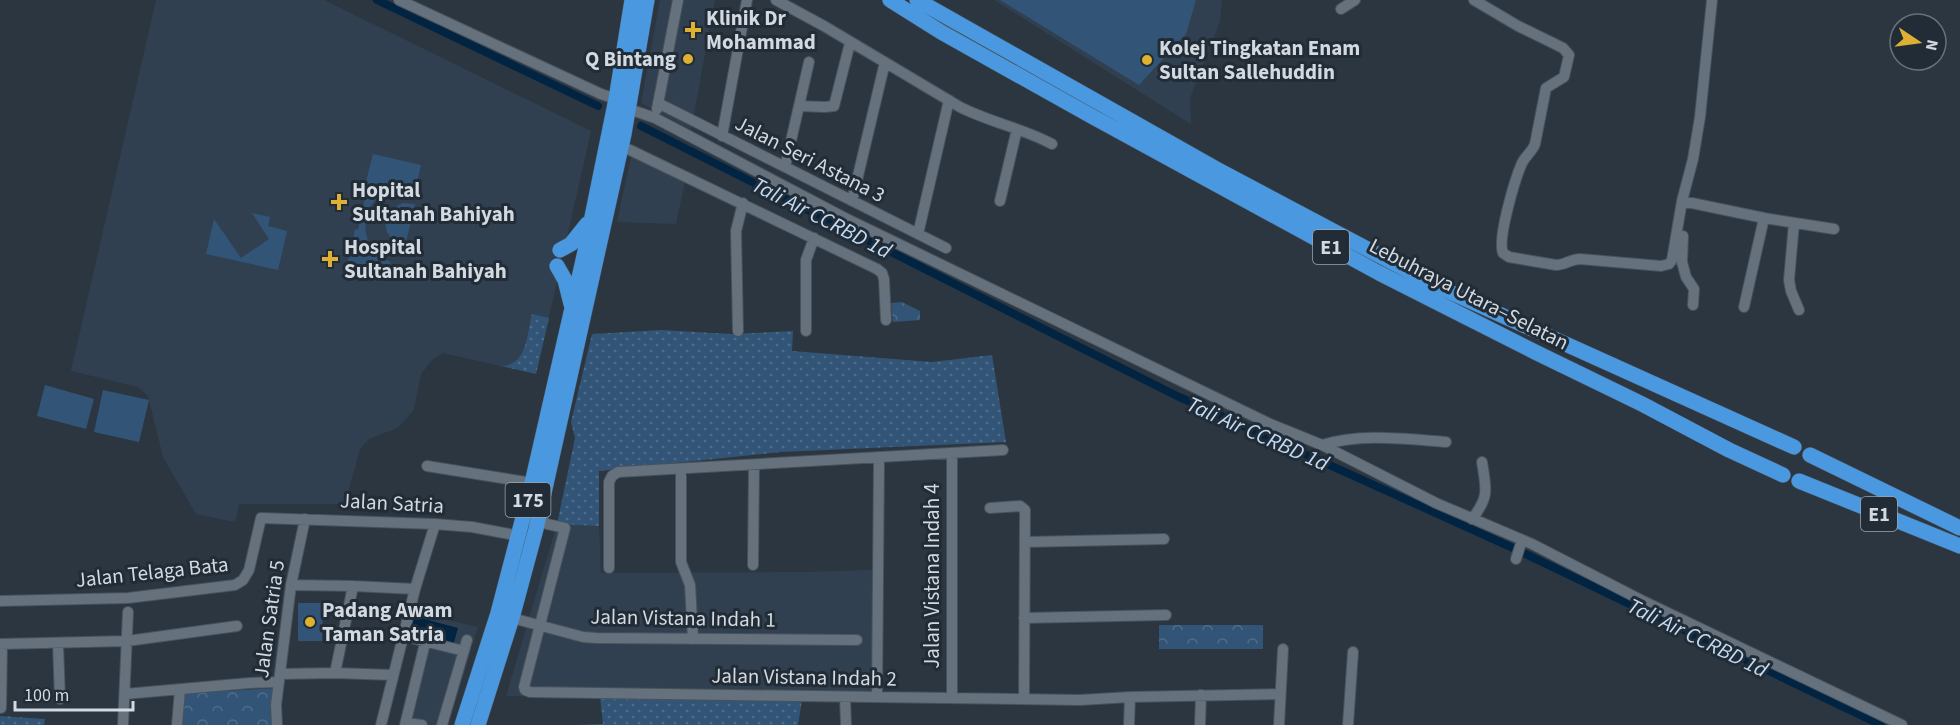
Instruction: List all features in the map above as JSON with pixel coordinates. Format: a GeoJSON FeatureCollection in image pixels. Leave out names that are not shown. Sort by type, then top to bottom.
{"type":"FeatureCollection","features":[{"type":"Feature","properties":{"kind":"highway","name":"175"},"geometry":{"type":"LineString","coordinates":[[478,725],[512,618],[538,518],[588,265],[592,218],[616,99],[632,0]]}},
{"type":"Feature","properties":{"kind":"highway","name":"175"},"geometry":{"type":"LineString","coordinates":[[462,725],[520,536],[572,310],[588,265],[621,147],[647,0]]}},
{"type":"Feature","properties":{"kind":"highway","name":"Lebuhraya Utara–Selatan"},"geometry":{"type":"LineString","coordinates":[[890,0],[941,32],[1379,273],[1783,475]]}},
{"type":"Feature","properties":{"kind":"highway","name":"Lebuhraya Utara–Selatan"},"geometry":{"type":"LineString","coordinates":[[917,0],[1220,171],[1408,271],[1518,324],[1794,447]]}},
{"type":"Feature","properties":{"kind":"highway"},"geometry":{"type":"LineString","coordinates":[[560,250],[571,244],[592,218]]}},
{"type":"Feature","properties":{"kind":"highway"},"geometry":{"type":"LineString","coordinates":[[557,266],[568,291],[572,310]]}},
{"type":"Feature","properties":{"kind":"highway","name":"E1"},"geometry":{"type":"LineString","coordinates":[[1810,455],[1960,528]]}},
{"type":"Feature","properties":{"kind":"highway","name":"E1"},"geometry":{"type":"LineString","coordinates":[[1799,481],[1960,546]]}},
{"type":"Feature","properties":{"kind":"street"},"geometry":{"type":"LineString","coordinates":[[399,0],[616,99]]}},
{"type":"Feature","properties":{"kind":"street"},"geometry":{"type":"LineString","coordinates":[[655,117],[678,0]]}},
{"type":"Feature","properties":{"kind":"street"},"geometry":{"type":"LineString","coordinates":[[722,136],[747,0]]}},
{"type":"Feature","properties":{"kind":"street"},"geometry":{"type":"LineString","coordinates":[[776,0],[981,117],[1052,144]]}},
{"type":"Feature","properties":{"kind":"street"},"geometry":{"type":"LineString","coordinates":[[1341,9],[1355,0]]}},
{"type":"Feature","properties":{"kind":"street"},"geometry":{"type":"LineString","coordinates":[[1474,0],[1518,26],[1563,48],[1569,56],[1564,77],[1546,88],[1535,144],[1523,162],[1508,210],[1500,243],[1503,253],[1509,257],[1556,265],[1572,259],[1666,266],[1673,255],[1693,159],[1700,117],[1712,0]]}},
{"type":"Feature","properties":{"kind":"street"},"geometry":{"type":"LineString","coordinates":[[799,106],[834,105],[850,43]]}},
{"type":"Feature","properties":{"kind":"street"},"geometry":{"type":"LineString","coordinates":[[785,167],[809,62]]}},
{"type":"Feature","properties":{"kind":"street"},"geometry":{"type":"LineString","coordinates":[[852,201],[885,62]]}},
{"type":"Feature","properties":{"kind":"street"},"geometry":{"type":"LineString","coordinates":[[918,234],[949,100]]}},
{"type":"Feature","properties":{"kind":"street","name":"Jalan Seri Astana 3"},"geometry":{"type":"LineString","coordinates":[[657,103],[946,248]]}},
{"type":"Feature","properties":{"kind":"street"},"geometry":{"type":"LineString","coordinates":[[629,109],[655,117],[847,219],[1268,423],[1322,445],[1416,494],[1472,519],[1519,550],[1622,591],[1902,725]]}},
{"type":"Feature","properties":{"kind":"street"},"geometry":{"type":"LineString","coordinates":[[1000,201],[1017,129]]}},
{"type":"Feature","properties":{"kind":"street"},"geometry":{"type":"LineString","coordinates":[[621,147],[643,155],[873,266],[882,273],[885,279],[886,320]]}},
{"type":"Feature","properties":{"kind":"street"},"geometry":{"type":"LineString","coordinates":[[1684,202],[1834,229]]}},
{"type":"Feature","properties":{"kind":"street"},"geometry":{"type":"LineString","coordinates":[[1684,202],[1681,253],[1686,277],[1694,289],[1693,304]]}},
{"type":"Feature","properties":{"kind":"street"},"geometry":{"type":"LineString","coordinates":[[738,332],[736,237],[744,203]]}},
{"type":"Feature","properties":{"kind":"street"},"geometry":{"type":"LineString","coordinates":[[1744,307],[1764,218]]}},
{"type":"Feature","properties":{"kind":"street"},"geometry":{"type":"LineString","coordinates":[[1794,223],[1789,280],[1799,310]]}},
{"type":"Feature","properties":{"kind":"street"},"geometry":{"type":"LineString","coordinates":[[806,331],[806,260],[814,238]]}},
{"type":"Feature","properties":{"kind":"street"},"geometry":{"type":"LineString","coordinates":[[1322,445],[1346,440],[1397,437],[1446,442]]}},
{"type":"Feature","properties":{"kind":"street"},"geometry":{"type":"LineString","coordinates":[[609,568],[609,490],[612,476],[618,472],[1003,450]]}},
{"type":"Feature","properties":{"kind":"street","name":"Jalan Vistana Indah 4"},"geometry":{"type":"LineString","coordinates":[[952,454],[952,698]]}},
{"type":"Feature","properties":{"kind":"street"},"geometry":{"type":"LineString","coordinates":[[878,697],[879,458]]}},
{"type":"Feature","properties":{"kind":"street"},"geometry":{"type":"LineString","coordinates":[[1472,519],[1482,507],[1485,497],[1482,462]]}},
{"type":"Feature","properties":{"kind":"street"},"geometry":{"type":"LineString","coordinates":[[427,466],[532,483]]}},
{"type":"Feature","properties":{"kind":"street"},"geometry":{"type":"LineString","coordinates":[[753,565],[754,466]]}},
{"type":"Feature","properties":{"kind":"street"},"geometry":{"type":"LineString","coordinates":[[681,469],[681,562],[692,598],[693,639]]}},
{"type":"Feature","properties":{"kind":"street"},"geometry":{"type":"LineString","coordinates":[[990,508],[1017,506],[1024,508],[1024,699]]}},
{"type":"Feature","properties":{"kind":"street","name":"Jalan Satria"},"geometry":{"type":"LineString","coordinates":[[261,518],[435,524],[472,527],[520,536]]}},
{"type":"Feature","properties":{"kind":"street","name":"Jalan Telaga Bata"},"geometry":{"type":"LineString","coordinates":[[0,601],[128,598],[235,585],[243,580],[249,570],[261,518]]}},
{"type":"Feature","properties":{"kind":"street"},"geometry":{"type":"LineString","coordinates":[[538,518],[547,524],[565,528],[540,626]]}},
{"type":"Feature","properties":{"kind":"street","name":"Jalan Satria 5"},"geometry":{"type":"LineString","coordinates":[[277,725],[276,705],[291,585],[305,519]]}},
{"type":"Feature","properties":{"kind":"street"},"geometry":{"type":"LineString","coordinates":[[381,725],[415,589],[435,524]]}},
{"type":"Feature","properties":{"kind":"street"},"geometry":{"type":"LineString","coordinates":[[1025,542],[1164,539]]}},
{"type":"Feature","properties":{"kind":"street"},"geometry":{"type":"LineString","coordinates":[[291,585],[415,589]]}},
{"type":"Feature","properties":{"kind":"street"},"geometry":{"type":"LineString","coordinates":[[335,673],[353,586]]}},
{"type":"Feature","properties":{"kind":"street"},"geometry":{"type":"LineString","coordinates":[[123,725],[128,612]]}},
{"type":"Feature","properties":{"kind":"street"},"geometry":{"type":"LineString","coordinates":[[1024,618],[1166,615]]}},
{"type":"Feature","properties":{"kind":"street","name":"Jalan Vistana Indah 1"},"geometry":{"type":"LineString","coordinates":[[512,618],[583,637],[596,638],[857,640]]}},
{"type":"Feature","properties":{"kind":"street"},"geometry":{"type":"LineString","coordinates":[[1,708],[1,644],[127,641],[237,626]]}},
{"type":"Feature","properties":{"kind":"street","name":"Jalan Vistana Indah 2"},"geometry":{"type":"LineString","coordinates":[[540,626],[524,687],[526,691],[539,693],[1080,700],[1280,694]]}},
{"type":"Feature","properties":{"kind":"street"},"geometry":{"type":"LineString","coordinates":[[403,636],[425,643],[466,646],[442,725]]}},
{"type":"Feature","properties":{"kind":"street"},"geometry":{"type":"LineString","coordinates":[[422,725],[406,724],[425,643]]}},
{"type":"Feature","properties":{"kind":"street"},"geometry":{"type":"LineString","coordinates":[[58,644],[60,699]]}},
{"type":"Feature","properties":{"kind":"street"},"geometry":{"type":"LineString","coordinates":[[1279,725],[1283,649]]}},
{"type":"Feature","properties":{"kind":"street"},"geometry":{"type":"LineString","coordinates":[[1348,725],[1353,652]]}},
{"type":"Feature","properties":{"kind":"street"},"geometry":{"type":"LineString","coordinates":[[125,694],[335,673],[393,675]]}},
{"type":"Feature","properties":{"kind":"street"},"geometry":{"type":"LineString","coordinates":[[177,725],[180,690]]}},
{"type":"Feature","properties":{"kind":"street"},"geometry":{"type":"LineString","coordinates":[[1200,725],[1201,695]]}},
{"type":"Feature","properties":{"kind":"street"},"geometry":{"type":"LineString","coordinates":[[845,697],[846,725]]}},
{"type":"Feature","properties":{"kind":"street"},"geometry":{"type":"LineString","coordinates":[[1129,725],[1130,697]]}},
{"type":"Feature","properties":{"kind":"shaded area","name":"Hospital Sultanah Bahiyah"},"geometry":{"type":"Polygon","coordinates":[[[156,0],[324,0],[591,131],[536,374],[443,353],[433,359],[421,374],[414,409],[408,417],[397,428],[369,439],[360,449],[345,504],[239,504],[235,522],[196,514],[163,457],[148,396],[138,387],[71,371],[156,0]]]}},
{"type":"Feature","properties":{"kind":"shaded area"},"geometry":{"type":"Polygon","coordinates":[[[660,0],[715,0],[691,130],[641,103],[660,0]]]}},
{"type":"Feature","properties":{"kind":"shaded area","name":"Kolej Tingkatan Enam Sultan Sallehuddin"},"geometry":{"type":"Polygon","coordinates":[[[994,0],[1222,0],[1220,22],[1190,98],[1191,124],[994,0]]]}},
{"type":"Feature","properties":{"kind":"shaded area"},"geometry":{"type":"Polygon","coordinates":[[[633,148],[687,172],[676,224],[617,222],[633,148]]]}},
{"type":"Feature","properties":{"kind":"shaded area"},"geometry":{"type":"Polygon","coordinates":[[[557,524],[599,526],[601,573],[872,570],[872,701],[506,696],[557,524]]]}},
{"type":"Feature","properties":{"kind":"shaded area"},"geometry":{"type":"Polygon","coordinates":[[[413,616],[458,628],[453,646],[408,635],[413,616]]]}},
{"type":"Feature","properties":{"kind":"shaded area"},"geometry":{"type":"Polygon","coordinates":[[[430,616],[478,627],[448,725],[405,725],[430,616]]]}},
{"type":"Feature","properties":{"kind":"green space","name":"Kolej Tingkatan Enam Sultan Sallehuddin"},"geometry":{"type":"Polygon","coordinates":[[[1000,0],[1196,0],[1186,34],[1139,85],[1000,0]]]}},
{"type":"Feature","properties":{"kind":"green space"},"geometry":{"type":"Polygon","coordinates":[[[373,154],[421,165],[416,187],[400,186],[381,194],[367,213],[362,212],[365,198],[362,197],[373,154]]]}},
{"type":"Feature","properties":{"kind":"green space"},"geometry":{"type":"Polygon","coordinates":[[[403,203],[415,204],[405,246],[391,238],[386,225],[386,219],[390,213],[403,203]]]}},
{"type":"Feature","properties":{"kind":"green space"},"geometry":{"type":"Polygon","coordinates":[[[252,213],[270,217],[268,226],[287,231],[278,270],[206,254],[214,219],[241,258],[269,239],[252,213]]]}},
{"type":"Feature","properties":{"kind":"green space"},"geometry":{"type":"Polygon","coordinates":[[[361,216],[366,217],[366,232],[370,244],[378,254],[391,262],[390,265],[378,263],[375,281],[345,275],[355,229],[358,230],[361,216]]]}},
{"type":"Feature","properties":{"kind":"green space"},"geometry":{"type":"Polygon","coordinates":[[[902,302],[920,311],[920,320],[893,322],[891,303],[902,302]]]}},
{"type":"Feature","properties":{"kind":"green space"},"geometry":{"type":"Polygon","coordinates":[[[532,314],[549,318],[536,374],[501,366],[510,365],[521,355],[532,314]]]}},
{"type":"Feature","properties":{"kind":"green space"},"geometry":{"type":"Polygon","coordinates":[[[661,330],[731,334],[793,331],[792,351],[932,362],[992,355],[1006,442],[781,452],[599,471],[599,526],[557,524],[575,438],[571,422],[592,334],[661,330]]]}},
{"type":"Feature","properties":{"kind":"green space"},"geometry":{"type":"Polygon","coordinates":[[[45,385],[94,399],[86,429],[37,416],[45,385]]]}},
{"type":"Feature","properties":{"kind":"green space"},"geometry":{"type":"Polygon","coordinates":[[[103,390],[149,400],[139,442],[94,432],[103,390]]]}},
{"type":"Feature","properties":{"kind":"green space","name":"Padang Awam Taman Satria"},"geometry":{"type":"Polygon","coordinates":[[[298,603],[323,603],[322,641],[298,641],[298,603]]]}},
{"type":"Feature","properties":{"kind":"green space"},"geometry":{"type":"Polygon","coordinates":[[[1159,625],[1263,625],[1263,649],[1159,649],[1159,625]]]}},
{"type":"Feature","properties":{"kind":"green space"},"geometry":{"type":"Polygon","coordinates":[[[278,688],[275,725],[181,725],[183,693],[278,688]]]}},
{"type":"Feature","properties":{"kind":"green space"},"geometry":{"type":"Polygon","coordinates":[[[600,697],[802,700],[798,725],[576,725],[603,724],[600,697]]]}},
{"type":"Feature","properties":{"kind":"green space"},"geometry":{"type":"Polygon","coordinates":[[[0,716],[45,719],[44,725],[0,725],[0,716]]]}},
{"type":"Feature","properties":{"kind":"waterway","name":"Tali Air CCRBD 1d"},"geometry":{"type":"LineString","coordinates":[[377,0],[598,106]]}},
{"type":"Feature","properties":{"kind":"waterway","name":"Tali Air CCRBD 1d"},"geometry":{"type":"LineString","coordinates":[[641,126],[1177,396],[1513,548],[1881,725]]}},
{"type":"Feature","properties":{"kind":"place","name":"Klinik Dr Mohammad"},"geometry":{"type":"Point","coordinates":[693,30]}},
{"type":"Feature","properties":{"kind":"place","name":"Q Bintang"},"geometry":{"type":"Point","coordinates":[688,59]}},
{"type":"Feature","properties":{"kind":"place","name":"Kolej Tingkatan Enam Sultan Sallehuddin"},"geometry":{"type":"Point","coordinates":[1147,60]}},
{"type":"Feature","properties":{"kind":"place","name":"Hopital Sultanah Bahiyah"},"geometry":{"type":"Point","coordinates":[339,202]}},
{"type":"Feature","properties":{"kind":"place","name":"Hospital Sultanah Bahiyah"},"geometry":{"type":"Point","coordinates":[330,259]}},
{"type":"Feature","properties":{"kind":"place","name":"Padang Awam Taman Satria"},"geometry":{"type":"Point","coordinates":[310,622]}}]}
